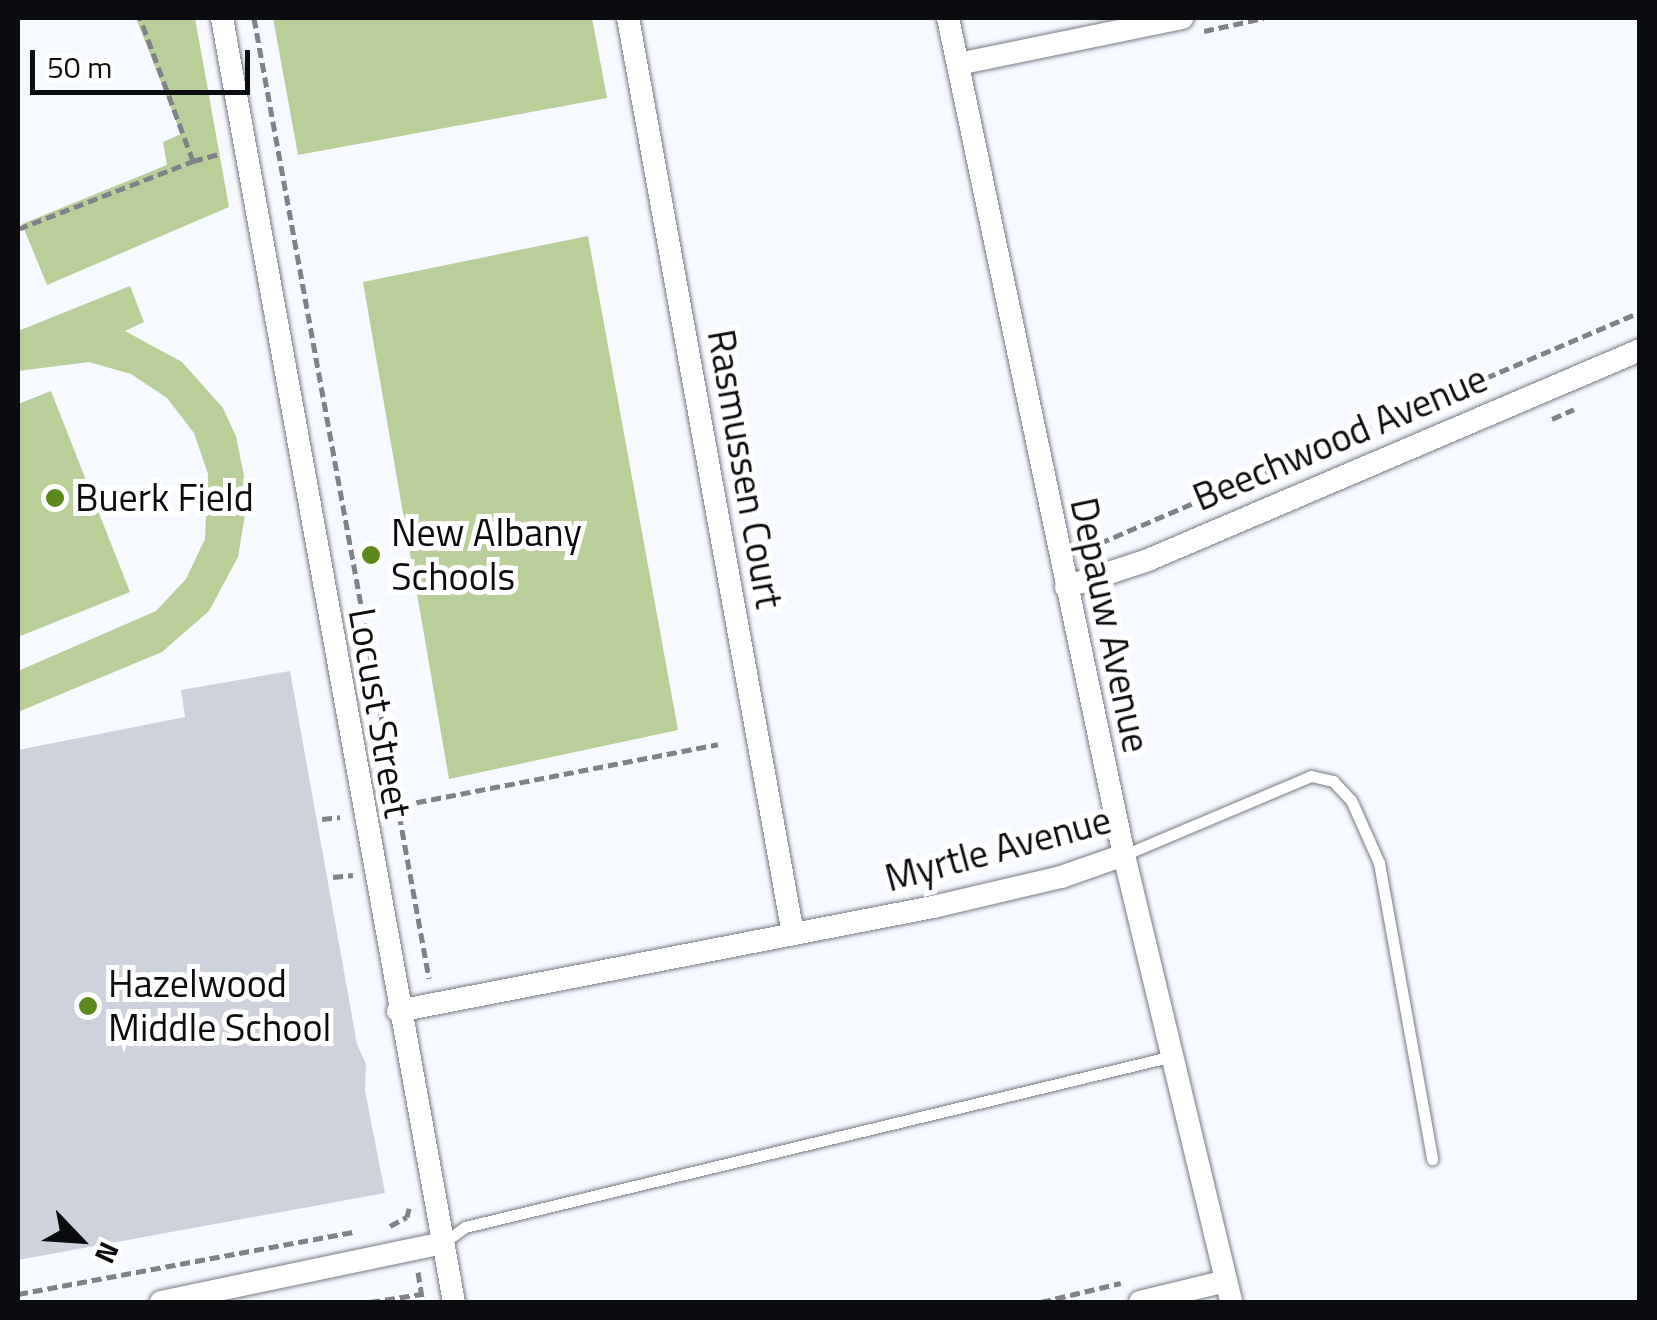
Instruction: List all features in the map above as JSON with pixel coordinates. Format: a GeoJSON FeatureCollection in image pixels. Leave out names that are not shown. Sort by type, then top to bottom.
{"type":"FeatureCollection","features":[{"type":"Feature","properties":{"kind":"street","name":"Locust Street"},"geometry":{"type":"LineString","coordinates":[[222,18],[362,812],[454,1302]]}},
{"type":"Feature","properties":{"kind":"street","name":"Rasmussen Court"},"geometry":{"type":"LineString","coordinates":[[628,18],[793,934]]}},
{"type":"Feature","properties":{"kind":"street","name":"Depauw Avenue"},"geometry":{"type":"LineString","coordinates":[[948,18],[1124,855],[1228,1292]]}},
{"type":"Feature","properties":{"kind":"street"},"geometry":{"type":"LineString","coordinates":[[958,64],[1182,18]]}},
{"type":"Feature","properties":{"kind":"street","name":"Beechwood Avenue"},"geometry":{"type":"LineString","coordinates":[[1066,586],[1148,560],[1640,350]]}},
{"type":"Feature","properties":{"kind":"street","name":"Myrtle Avenue"},"geometry":{"type":"LineString","coordinates":[[398,1011],[1061,878],[1124,855]]}},
{"type":"Feature","properties":{"kind":"street"},"geometry":{"type":"LineString","coordinates":[[161,1302],[444,1243]]}},
{"type":"Feature","properties":{"kind":"street"},"geometry":{"type":"LineString","coordinates":[[1140,1302],[1228,1292]]}},
{"type":"Feature","properties":{"kind":"lane","name":"Myrtle Avenue"},"geometry":{"type":"LineString","coordinates":[[1124,855],[1310,776],[1333,780],[1351,800],[1379,862],[1432,1159]]}},
{"type":"Feature","properties":{"kind":"lane"},"geometry":{"type":"LineString","coordinates":[[444,1243],[465,1227],[1174,1055]]}},
{"type":"Feature","properties":{"kind":"path"},"geometry":{"type":"LineString","coordinates":[[18,229],[193,161],[140,18]]}},
{"type":"Feature","properties":{"kind":"path"},"geometry":{"type":"LineString","coordinates":[[254,18],[431,986]]}},
{"type":"Feature","properties":{"kind":"path"},"geometry":{"type":"LineString","coordinates":[[1079,552],[1640,312]]}},
{"type":"Feature","properties":{"kind":"path"},"geometry":{"type":"LineString","coordinates":[[362,812],[718,744]]}},
{"type":"Feature","properties":{"kind":"path"},"geometry":{"type":"LineString","coordinates":[[354,875],[357,893]]}},
{"type":"Feature","properties":{"kind":"path"},"geometry":{"type":"LineString","coordinates":[[18,1294],[392,1226],[407,1217],[412,1201]]}},
{"type":"Feature","properties":{"kind":"path"},"geometry":{"type":"LineString","coordinates":[[1042,1302],[1124,1282]]}},
{"type":"Feature","properties":{"kind":"path"},"geometry":{"type":"LineString","coordinates":[[370,1302],[422,1294]]}},
{"type":"Feature","properties":{"kind":"green space"},"geometry":{"type":"Polygon","coordinates":[[[136,18],[195,18],[229,207],[47,285],[22,224],[167,165],[163,142],[181,134],[136,18]]]}},
{"type":"Feature","properties":{"kind":"green space"},"geometry":{"type":"Polygon","coordinates":[[[273,18],[592,18],[607,98],[298,155],[273,18]]]}},
{"type":"Feature","properties":{"kind":"green space"},"geometry":{"type":"Polygon","coordinates":[[[588,236],[678,730],[449,779],[363,282],[588,236]]]}},
{"type":"Feature","properties":{"kind":"green space"},"geometry":{"type":"Polygon","coordinates":[[[130,286],[144,322],[125,331],[182,362],[223,408],[236,436],[248,496],[238,557],[209,611],[162,652],[18,712],[18,671],[156,611],[186,579],[205,539],[208,474],[194,433],[167,398],[131,374],[89,362],[18,371],[18,331],[130,286]]]}},
{"type":"Feature","properties":{"kind":"green space","name":"Buerk Field"},"geometry":{"type":"Polygon","coordinates":[[[51,391],[130,592],[18,637],[18,404],[51,391]]]}},
{"type":"Feature","properties":{"kind":"building"},"geometry":{"type":"Polygon","coordinates":[[[290,671],[357,1044],[366,1064],[365,1091],[385,1193],[18,1260],[18,750],[185,717],[181,690],[290,671]]]}},
{"type":"Feature","properties":{"kind":"place","name":"Buerk Field"},"geometry":{"type":"Point","coordinates":[55,498]}},
{"type":"Feature","properties":{"kind":"place","name":"New Albany Schools"},"geometry":{"type":"Point","coordinates":[371,555]}},
{"type":"Feature","properties":{"kind":"place","name":"Hazelwood Middle School"},"geometry":{"type":"Point","coordinates":[88,1006]}}]}
